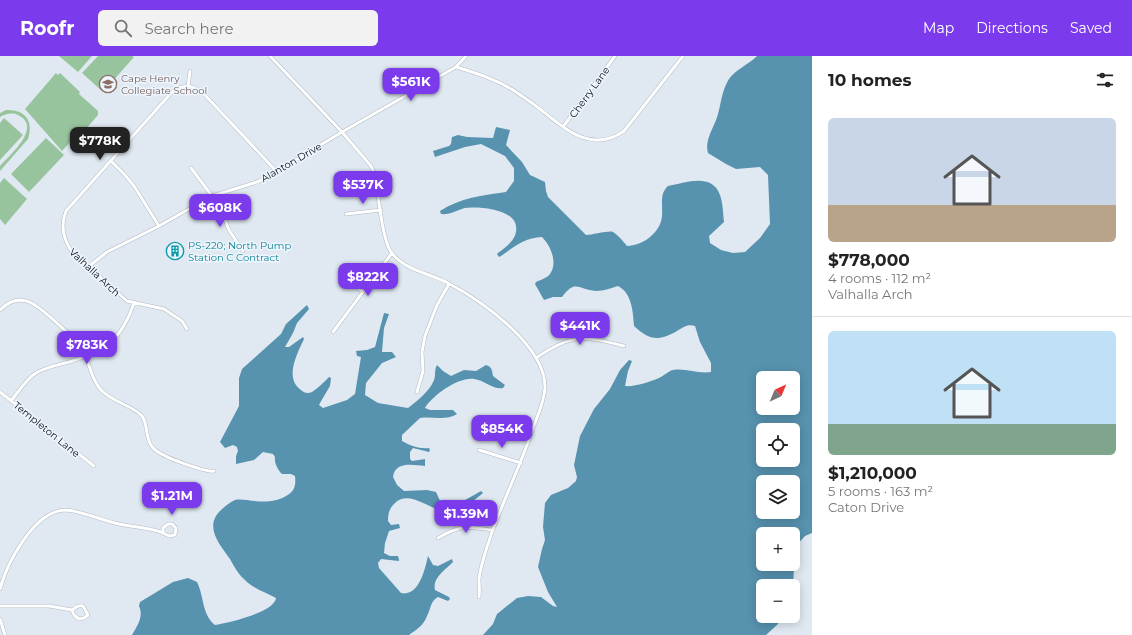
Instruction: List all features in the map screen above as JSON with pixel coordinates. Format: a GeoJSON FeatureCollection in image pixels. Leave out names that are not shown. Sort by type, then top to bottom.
{"type":"FeatureCollection","features":[{"type":"Feature","properties":{"kind":"street"},"geometry":{"type":"LineString","coordinates":[[270,56],[342,132],[374,170],[387,244],[392,253],[409,268],[449,284],[484,307],[508,325],[528,346],[540,364],[544,378],[544,396],[521,463],[493,530],[481,569],[478,597]]}},
{"type":"Feature","properties":{"kind":"street","name":"Alanton Drive"},"geometry":{"type":"LineString","coordinates":[[88,267],[107,252],[159,226],[212,196],[254,183],[277,172],[342,132],[456,67],[466,56]]}},
{"type":"Feature","properties":{"kind":"street","name":"Cherry Lane"},"geometry":{"type":"LineString","coordinates":[[563,127],[615,56]]}},
{"type":"Feature","properties":{"kind":"street"},"geometry":{"type":"LineString","coordinates":[[456,67],[501,83],[529,101],[563,127],[581,137],[592,140],[606,139],[620,133],[632,121],[683,56]]}},
{"type":"Feature","properties":{"kind":"street"},"geometry":{"type":"LineString","coordinates":[[190,71],[188,86],[196,88],[204,94],[277,172]]}},
{"type":"Feature","properties":{"kind":"street","name":"Valhalla Arch"},"geometry":{"type":"LineString","coordinates":[[187,328],[182,321],[164,309],[134,303],[121,296],[72,252],[66,243],[63,232],[64,218],[72,204],[172,92],[179,87],[188,86]]}},
{"type":"Feature","properties":{"kind":"street"},"geometry":{"type":"LineString","coordinates":[[110,161],[134,186],[159,226]]}},
{"type":"Feature","properties":{"kind":"street"},"geometry":{"type":"LineString","coordinates":[[191,168],[212,196],[243,251]]}},
{"type":"Feature","properties":{"kind":"street"},"geometry":{"type":"LineString","coordinates":[[346,214],[381,210]]}},
{"type":"Feature","properties":{"kind":"street"},"geometry":{"type":"LineString","coordinates":[[333,332],[392,253]]}},
{"type":"Feature","properties":{"kind":"street"},"geometry":{"type":"LineString","coordinates":[[345,275],[349,281],[363,292]]}},
{"type":"Feature","properties":{"kind":"street"},"geometry":{"type":"LineString","coordinates":[[417,392],[423,371],[422,352],[425,336],[437,305],[449,284]]}},
{"type":"Feature","properties":{"kind":"street"},"geometry":{"type":"LineString","coordinates":[[0,310],[14,300],[25,300],[33,303],[72,337],[81,347],[94,380],[100,389],[110,398],[138,413],[143,418],[148,439],[154,450],[162,455],[185,464],[210,472],[214,471]]}},
{"type":"Feature","properties":{"kind":"street"},"geometry":{"type":"LineString","coordinates":[[11,401],[30,378],[36,374],[46,369],[86,357],[106,346],[125,326],[134,303]]}},
{"type":"Feature","properties":{"kind":"street"},"geometry":{"type":"LineString","coordinates":[[536,358],[555,347],[577,338],[596,339],[624,346]]}},
{"type":"Feature","properties":{"kind":"street","name":"Templeton Lane"},"geometry":{"type":"LineString","coordinates":[[0,392],[94,466]]}},
{"type":"Feature","properties":{"kind":"street"},"geometry":{"type":"LineString","coordinates":[[479,450],[521,463]]}},
{"type":"Feature","properties":{"kind":"street"},"geometry":{"type":"LineString","coordinates":[[0,590],[12,560],[27,536],[46,516],[56,512],[70,510],[111,522],[163,533],[169,536],[176,534],[176,528],[172,524],[165,526],[163,533]]}},
{"type":"Feature","properties":{"kind":"street"},"geometry":{"type":"LineString","coordinates":[[438,538],[452,530],[465,526],[493,530]]}},
{"type":"Feature","properties":{"kind":"street"},"geometry":{"type":"LineString","coordinates":[[0,606],[49,606],[72,610],[77,606],[83,606],[88,615],[79,619],[74,615],[72,610]]}},
{"type":"Feature","properties":{"kind":"street"},"geometry":{"type":"LineString","coordinates":[[0,619],[4,635]]}},
{"type":"Feature","properties":{"kind":"green space"},"geometry":{"type":"Polygon","coordinates":[[[59,56],[92,56],[78,72],[59,56]]]}},
{"type":"Feature","properties":{"kind":"green space"},"geometry":{"type":"Polygon","coordinates":[[[98,56],[134,57],[103,92],[82,73],[98,56]]]}},
{"type":"Feature","properties":{"kind":"green space"},"geometry":{"type":"Polygon","coordinates":[[[56,73],[58,75],[60,73],[80,92],[79,94],[98,111],[98,115],[80,136],[75,137],[62,151],[25,109],[56,73]]]}},
{"type":"Feature","properties":{"kind":"green space"},"geometry":{"type":"Polygon","coordinates":[[[6,110],[13,110],[23,114],[29,122],[30,133],[28,139],[0,171],[0,166],[22,141],[26,134],[27,126],[25,120],[16,114],[9,114],[0,117],[0,113],[6,110]]]}},
{"type":"Feature","properties":{"kind":"green space"},"geometry":{"type":"Polygon","coordinates":[[[4,118],[23,135],[0,160],[0,123],[4,118]]]}},
{"type":"Feature","properties":{"kind":"green space"},"geometry":{"type":"Polygon","coordinates":[[[46,138],[64,155],[29,192],[11,174],[46,138]]]}},
{"type":"Feature","properties":{"kind":"green space"},"geometry":{"type":"Polygon","coordinates":[[[4,178],[27,199],[5,225],[0,219],[0,183],[4,178]]]}},
{"type":"Feature","properties":{"kind":"water"},"geometry":{"type":"Polygon","coordinates":[[[757,56],[812,56],[812,533],[805,536],[800,542],[800,527],[756,527],[756,571],[794,571],[793,579],[756,579],[756,623],[778,623],[766,635],[483,635],[493,624],[497,614],[517,598],[528,596],[541,597],[553,606],[557,607],[548,592],[538,567],[545,540],[543,527],[545,503],[551,495],[568,488],[576,481],[577,477],[574,465],[580,436],[594,409],[610,389],[620,370],[629,360],[632,361],[625,386],[629,386],[651,381],[673,370],[711,372],[711,363],[700,342],[695,326],[686,326],[670,335],[659,338],[649,337],[639,331],[634,326],[629,298],[623,289],[618,286],[596,291],[577,286],[570,288],[562,297],[553,297],[544,300],[535,284],[550,274],[553,260],[551,250],[542,237],[525,241],[499,257],[497,254],[511,242],[516,231],[514,220],[509,216],[502,212],[486,208],[465,208],[444,214],[441,214],[440,211],[464,200],[506,192],[514,181],[514,168],[505,156],[481,144],[465,147],[435,157],[433,151],[449,146],[451,144],[452,137],[458,135],[467,137],[493,138],[496,127],[510,130],[506,145],[522,162],[530,175],[545,182],[548,197],[586,235],[613,232],[619,236],[627,246],[639,244],[655,233],[661,222],[662,196],[668,186],[690,181],[705,181],[711,183],[720,195],[724,222],[709,236],[710,243],[721,250],[733,253],[745,252],[760,238],[770,224],[768,175],[760,167],[736,169],[708,153],[707,148],[707,143],[717,119],[723,92],[729,79],[735,72],[757,56]]]}},
{"type":"Feature","properties":{"kind":"water"},"geometry":{"type":"Polygon","coordinates":[[[307,305],[309,309],[297,323],[285,347],[289,347],[303,337],[304,339],[295,359],[293,373],[293,379],[296,385],[302,391],[308,393],[312,392],[329,377],[331,378],[330,386],[319,405],[323,408],[347,400],[355,394],[361,357],[357,356],[356,351],[367,350],[375,347],[384,313],[389,314],[384,328],[382,352],[392,352],[396,357],[382,363],[366,383],[365,395],[378,403],[408,408],[423,396],[430,388],[434,380],[437,365],[451,376],[464,370],[476,371],[486,365],[491,369],[493,376],[505,385],[503,388],[496,388],[474,379],[468,379],[454,384],[446,388],[425,408],[430,410],[453,410],[457,414],[444,418],[420,418],[402,435],[402,441],[415,447],[429,448],[430,450],[429,452],[413,448],[410,452],[410,459],[412,461],[425,459],[425,466],[405,465],[397,468],[394,472],[393,477],[397,485],[404,491],[427,490],[436,492],[441,503],[446,506],[460,503],[481,491],[483,493],[460,510],[451,512],[444,512],[422,502],[407,498],[394,504],[389,512],[388,521],[391,525],[399,524],[400,528],[389,531],[385,543],[384,553],[390,556],[398,556],[399,561],[381,559],[378,563],[379,568],[401,593],[407,593],[412,591],[420,581],[428,556],[433,565],[438,566],[452,559],[453,562],[440,574],[435,582],[435,590],[449,597],[450,599],[448,601],[438,597],[435,599],[424,622],[409,635],[132,635],[138,625],[141,614],[139,606],[140,602],[173,582],[188,578],[197,582],[205,611],[215,625],[250,616],[268,608],[274,603],[276,598],[251,585],[238,572],[218,542],[213,530],[213,523],[215,517],[220,511],[235,500],[267,501],[277,500],[286,496],[294,488],[295,476],[291,474],[282,474],[275,462],[275,457],[273,454],[263,452],[254,460],[236,464],[236,456],[238,451],[237,447],[233,445],[225,448],[220,442],[239,406],[239,378],[242,369],[281,334],[286,324],[307,305]]]}},
{"type":"Feature","properties":{"kind":"place","name":"Cape Henry Collegiate School"},"geometry":{"type":"Point","coordinates":[108,84]}},
{"type":"Feature","properties":{"kind":"place","name":"PS-220; North Pump Station C Contract"},"geometry":{"type":"Point","coordinates":[175,251]}}]}
